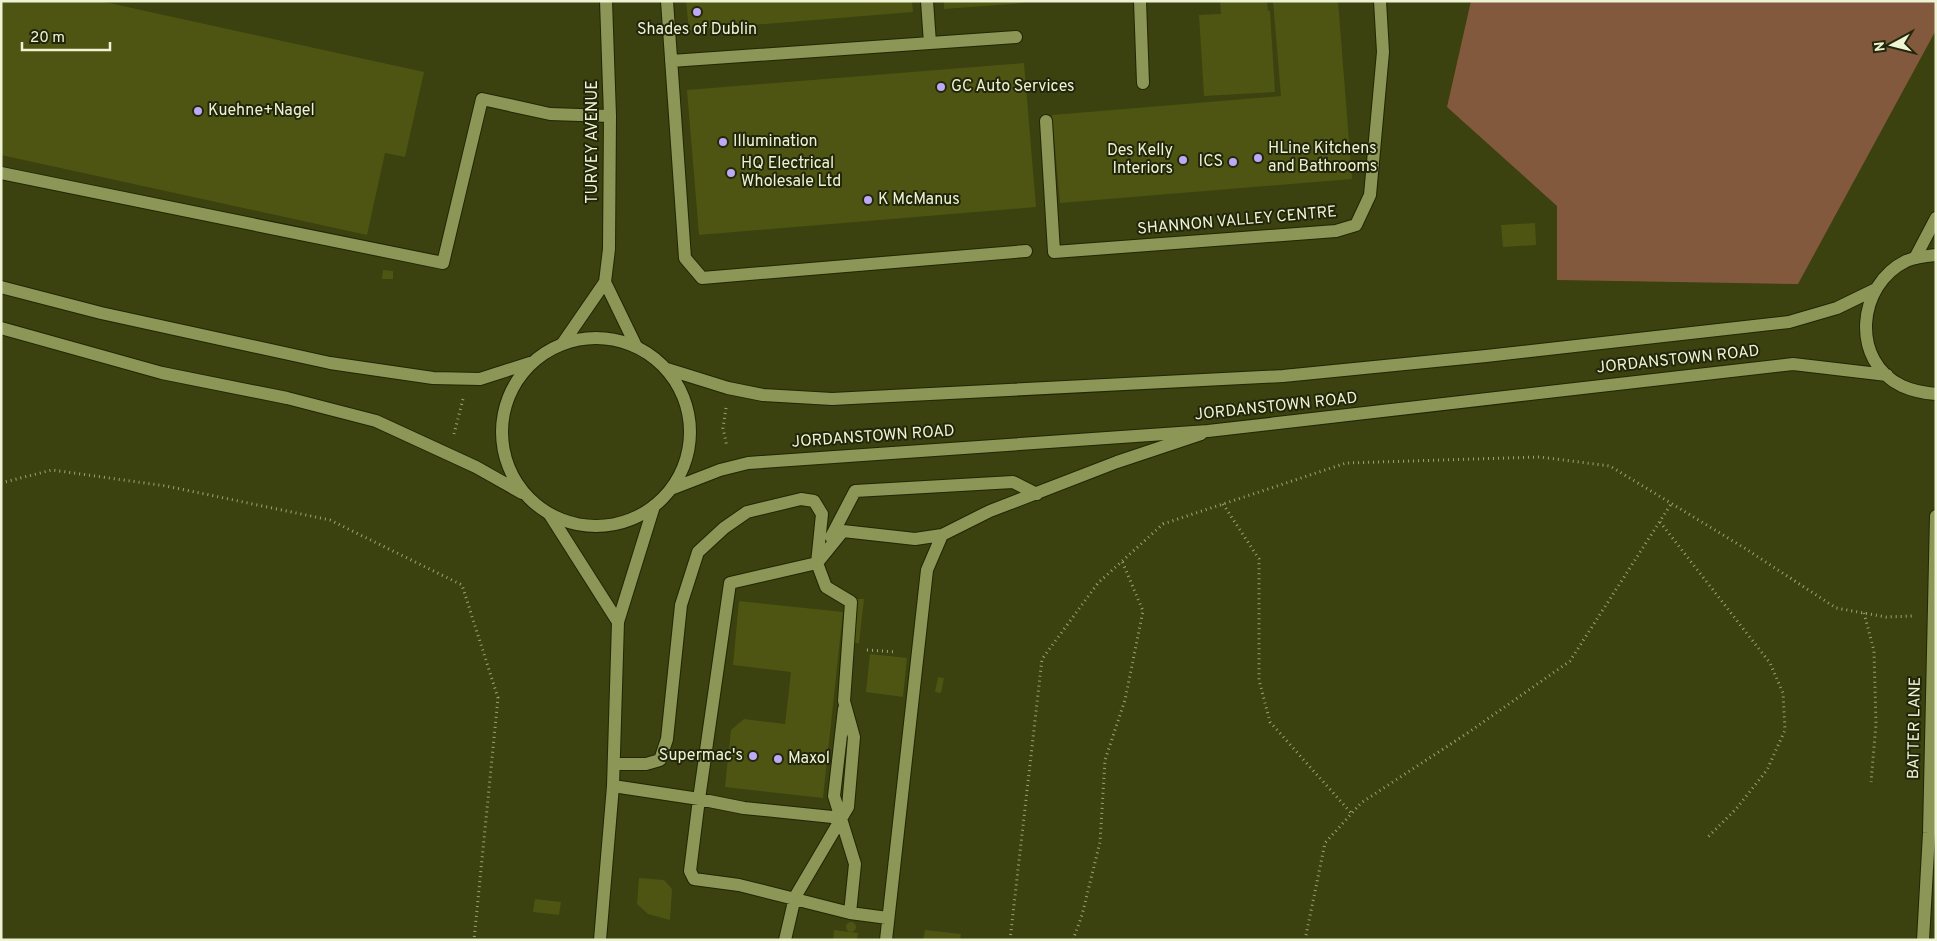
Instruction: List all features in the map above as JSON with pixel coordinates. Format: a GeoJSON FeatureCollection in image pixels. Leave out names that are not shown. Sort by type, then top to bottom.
{"type":"FeatureCollection","features":[{"type":"Feature","properties":{"kind":"main road","name":"TURVEY AVENUE"},"geometry":{"type":"LineString","coordinates":[[563,343],[605,282],[609,249],[610,116],[606,1]]}},
{"type":"Feature","properties":{"kind":"main road"},"geometry":{"type":"LineString","coordinates":[[667,1],[686,258],[702,278],[1026,251]]}},
{"type":"Feature","properties":{"kind":"main road"},"geometry":{"type":"LineString","coordinates":[[927,1],[930,43]]}},
{"type":"Feature","properties":{"kind":"main road"},"geometry":{"type":"LineString","coordinates":[[1140,1],[1143,83]]}},
{"type":"Feature","properties":{"kind":"main road","name":"SHANNON VALLEY CENTRE"},"geometry":{"type":"LineString","coordinates":[[1046,121],[1054,252],[1336,230],[1356,225],[1370,195],[1383,52],[1380,1]]}},
{"type":"Feature","properties":{"kind":"main road"},"geometry":{"type":"LineString","coordinates":[[671,61],[1016,37]]}},
{"type":"Feature","properties":{"kind":"main road"},"geometry":{"type":"LineString","coordinates":[[1,173],[443,263],[482,99],[550,114],[610,116]]}},
{"type":"Feature","properties":{"kind":"main road"},"geometry":{"type":"LineString","coordinates":[[1916,258],[1936,218]]}},
{"type":"Feature","properties":{"kind":"main road"},"geometry":{"type":"LineString","coordinates":[[1936,255],[1916,258],[1892,269],[1874,290],[1866,311],[1865,329],[1870,350],[1886,375],[1910,389],[1936,394]]}},
{"type":"Feature","properties":{"kind":"main road"},"geometry":{"type":"LineString","coordinates":[[605,282],[636,346]]}},
{"type":"Feature","properties":{"kind":"main road"},"geometry":{"type":"LineString","coordinates":[[1,286],[101,313],[330,362],[433,378],[480,379],[530,363],[563,343],[576,339],[605,338],[636,346],[667,369],[684,399],[690,431],[685,463],[671,489],[654,506],[630,520],[606,526],[578,525],[550,515],[526,496],[448,454],[376,421],[287,398],[162,373],[1,328]]}},
{"type":"Feature","properties":{"kind":"main road","name":"JORDANSTOWN ROAD"},"geometry":{"type":"LineString","coordinates":[[667,369],[728,388],[763,395],[832,399],[1283,376],[1495,355],[1789,322],[1837,308],[1874,290]]}},
{"type":"Feature","properties":{"kind":"main road"},"geometry":{"type":"LineString","coordinates":[[526,496],[511,473],[502,446],[502,417],[511,389],[530,363]]}},
{"type":"Feature","properties":{"kind":"main road","name":"JORDANSTOWN ROAD"},"geometry":{"type":"LineString","coordinates":[[671,489],[748,463],[942,448],[1208,431],[1792,364],[1886,375]]}},
{"type":"Feature","properties":{"kind":"main road"},"geometry":{"type":"LineString","coordinates":[[888,918],[850,913],[795,897],[739,885],[694,880],[690,871],[730,583],[817,563],[843,531],[915,538],[942,535],[990,511],[1117,462],[1208,431]]}},
{"type":"Feature","properties":{"kind":"main road"},"geometry":{"type":"LineString","coordinates":[[817,563],[855,492],[1013,482],[1037,494]]}},
{"type":"Feature","properties":{"kind":"main road"},"geometry":{"type":"LineString","coordinates":[[614,764],[646,764],[660,760],[667,739],[681,605],[698,552],[724,528],[747,512],[801,499],[814,501],[822,514],[817,563],[826,587],[852,602],[844,701],[854,737],[848,807],[795,897],[784,940]]}},
{"type":"Feature","properties":{"kind":"main road"},"geometry":{"type":"LineString","coordinates":[[600,940],[613,786],[618,622],[654,506]]}},
{"type":"Feature","properties":{"kind":"main road"},"geometry":{"type":"LineString","coordinates":[[550,515],[618,622]]}},
{"type":"Feature","properties":{"kind":"main road","name":"BATTER LANE"},"geometry":{"type":"LineString","coordinates":[[1923,940],[1936,516]]}},
{"type":"Feature","properties":{"kind":"main road"},"geometry":{"type":"LineString","coordinates":[[886,940],[927,570],[942,535]]}},
{"type":"Feature","properties":{"kind":"main road"},"geometry":{"type":"LineString","coordinates":[[613,786],[744,808],[842,818]]}},
{"type":"Feature","properties":{"kind":"main road"},"geometry":{"type":"LineString","coordinates":[[842,818],[855,864],[850,913]]}},
{"type":"Feature","properties":{"kind":"path"},"geometry":{"type":"LineString","coordinates":[[448,454],[468,379]]}},
{"type":"Feature","properties":{"kind":"path"},"geometry":{"type":"LineString","coordinates":[[728,388],[723,428],[732,467]]}},
{"type":"Feature","properties":{"kind":"path"},"geometry":{"type":"LineString","coordinates":[[1010,940],[1042,659],[1098,583],[1163,524],[1346,464],[1540,457],[1610,466],[1836,608],[1886,617],[1934,615]]}},
{"type":"Feature","properties":{"kind":"path"},"geometry":{"type":"LineString","coordinates":[[1,483],[52,470],[166,486],[330,520],[462,585],[498,698],[474,940]]}},
{"type":"Feature","properties":{"kind":"path"},"geometry":{"type":"LineString","coordinates":[[1223,504],[1259,558],[1259,680],[1270,722],[1352,814]]}},
{"type":"Feature","properties":{"kind":"path"},"geometry":{"type":"LineString","coordinates":[[1305,940],[1324,843],[1361,803],[1469,732],[1570,661],[1671,504]]}},
{"type":"Feature","properties":{"kind":"path"},"geometry":{"type":"LineString","coordinates":[[1660,522],[1770,663],[1783,694],[1785,730],[1766,770],[1736,808],[1708,837]]}},
{"type":"Feature","properties":{"kind":"path"},"geometry":{"type":"LineString","coordinates":[[1073,940],[1082,915],[1100,842],[1106,760],[1125,700],[1143,611],[1122,561]]}},
{"type":"Feature","properties":{"kind":"path"},"geometry":{"type":"LineString","coordinates":[[1864,613],[1874,651],[1876,724],[1871,782]]}},
{"type":"Feature","properties":{"kind":"path"},"geometry":{"type":"LineString","coordinates":[[849,648],[917,655]]}},
{"type":"Feature","properties":{"kind":"shaded area"},"geometry":{"type":"Polygon","coordinates":[[[1471,1],[1936,1],[1936,30],[1798,284],[1557,280],[1557,206],[1447,107],[1471,1]]]}},
{"type":"Feature","properties":{"kind":"building","name":"Kuehne+Nagel"},"geometry":{"type":"Polygon","coordinates":[[[1,1],[100,1],[424,72],[405,157],[385,153],[367,235],[1,155],[1,1]]]}},
{"type":"Feature","properties":{"kind":"building"},"geometry":{"type":"Polygon","coordinates":[[[686,1],[912,1],[913,12],[689,30],[686,1]]]}},
{"type":"Feature","properties":{"kind":"building"},"geometry":{"type":"Polygon","coordinates":[[[944,1],[1024,1],[1024,3],[944,9],[944,1]]]}},
{"type":"Feature","properties":{"kind":"building"},"geometry":{"type":"Polygon","coordinates":[[[1220,1],[1267,1],[1268,11],[1270,11],[1275,92],[1204,96],[1199,15],[1221,14],[1220,1]]]}},
{"type":"Feature","properties":{"kind":"building"},"geometry":{"type":"Polygon","coordinates":[[[1273,1],[1338,1],[1352,179],[1060,203],[1052,115],[1281,96],[1273,1]]]}},
{"type":"Feature","properties":{"kind":"building"},"geometry":{"type":"Polygon","coordinates":[[[1024,63],[1036,207],[699,235],[687,90],[1024,63]]]}},
{"type":"Feature","properties":{"kind":"building"},"geometry":{"type":"Polygon","coordinates":[[[1535,223],[1536,245],[1503,247],[1501,225],[1535,223]]]}},
{"type":"Feature","properties":{"kind":"building"},"geometry":{"type":"Polygon","coordinates":[[[383,270],[393,271],[393,279],[382,279],[383,270]]]}},
{"type":"Feature","properties":{"kind":"building"},"geometry":{"type":"Polygon","coordinates":[[[857,599],[864,599],[859,643],[852,643],[857,599]]]}},
{"type":"Feature","properties":{"kind":"building"},"geometry":{"type":"Polygon","coordinates":[[[739,601],[843,612],[823,798],[725,787],[731,730],[744,719],[785,724],[791,672],[733,665],[739,601]]]}},
{"type":"Feature","properties":{"kind":"building"},"geometry":{"type":"Polygon","coordinates":[[[870,654],[907,658],[903,697],[866,692],[870,654]]]}},
{"type":"Feature","properties":{"kind":"building"},"geometry":{"type":"Polygon","coordinates":[[[938,677],[944,678],[941,693],[935,692],[938,677]]]}},
{"type":"Feature","properties":{"kind":"building"},"geometry":{"type":"Polygon","coordinates":[[[639,878],[664,880],[672,889],[670,920],[648,914],[637,904],[639,878]]]}},
{"type":"Feature","properties":{"kind":"building"},"geometry":{"type":"Polygon","coordinates":[[[535,899],[561,902],[559,915],[533,912],[535,899]]]}},
{"type":"Feature","properties":{"kind":"building"},"geometry":{"type":"Polygon","coordinates":[[[849,922],[853,922],[856,927],[855,931],[849,932],[846,929],[846,925],[849,922]]]}},
{"type":"Feature","properties":{"kind":"building"},"geometry":{"type":"Polygon","coordinates":[[[834,930],[858,933],[857,940],[833,940],[834,930]]]}},
{"type":"Feature","properties":{"kind":"building"},"geometry":{"type":"Polygon","coordinates":[[[925,930],[961,934],[960,940],[923,940],[925,930]]]}},
{"type":"Feature","properties":{"kind":"place","name":"Shades of Dublin"},"geometry":{"type":"Point","coordinates":[697,12]}},
{"type":"Feature","properties":{"kind":"place","name":"GC Auto Services"},"geometry":{"type":"Point","coordinates":[941,87]}},
{"type":"Feature","properties":{"kind":"place","name":"Kuehne+Nagel"},"geometry":{"type":"Point","coordinates":[198,111]}},
{"type":"Feature","properties":{"kind":"place","name":"Illumination"},"geometry":{"type":"Point","coordinates":[723,142]}},
{"type":"Feature","properties":{"kind":"place","name":"HLine Kitchens and Bathrooms"},"geometry":{"type":"Point","coordinates":[1258,158]}},
{"type":"Feature","properties":{"kind":"place","name":"Des Kelly Interiors"},"geometry":{"type":"Point","coordinates":[1183,160]}},
{"type":"Feature","properties":{"kind":"place","name":"ICS"},"geometry":{"type":"Point","coordinates":[1233,162]}},
{"type":"Feature","properties":{"kind":"place","name":"HQ Electrical Wholesale Ltd"},"geometry":{"type":"Point","coordinates":[731,173]}},
{"type":"Feature","properties":{"kind":"place","name":"K McManus"},"geometry":{"type":"Point","coordinates":[868,200]}},
{"type":"Feature","properties":{"kind":"place","name":"Supermac's"},"geometry":{"type":"Point","coordinates":[753,756]}},
{"type":"Feature","properties":{"kind":"place","name":"Maxol"},"geometry":{"type":"Point","coordinates":[778,759]}}]}
